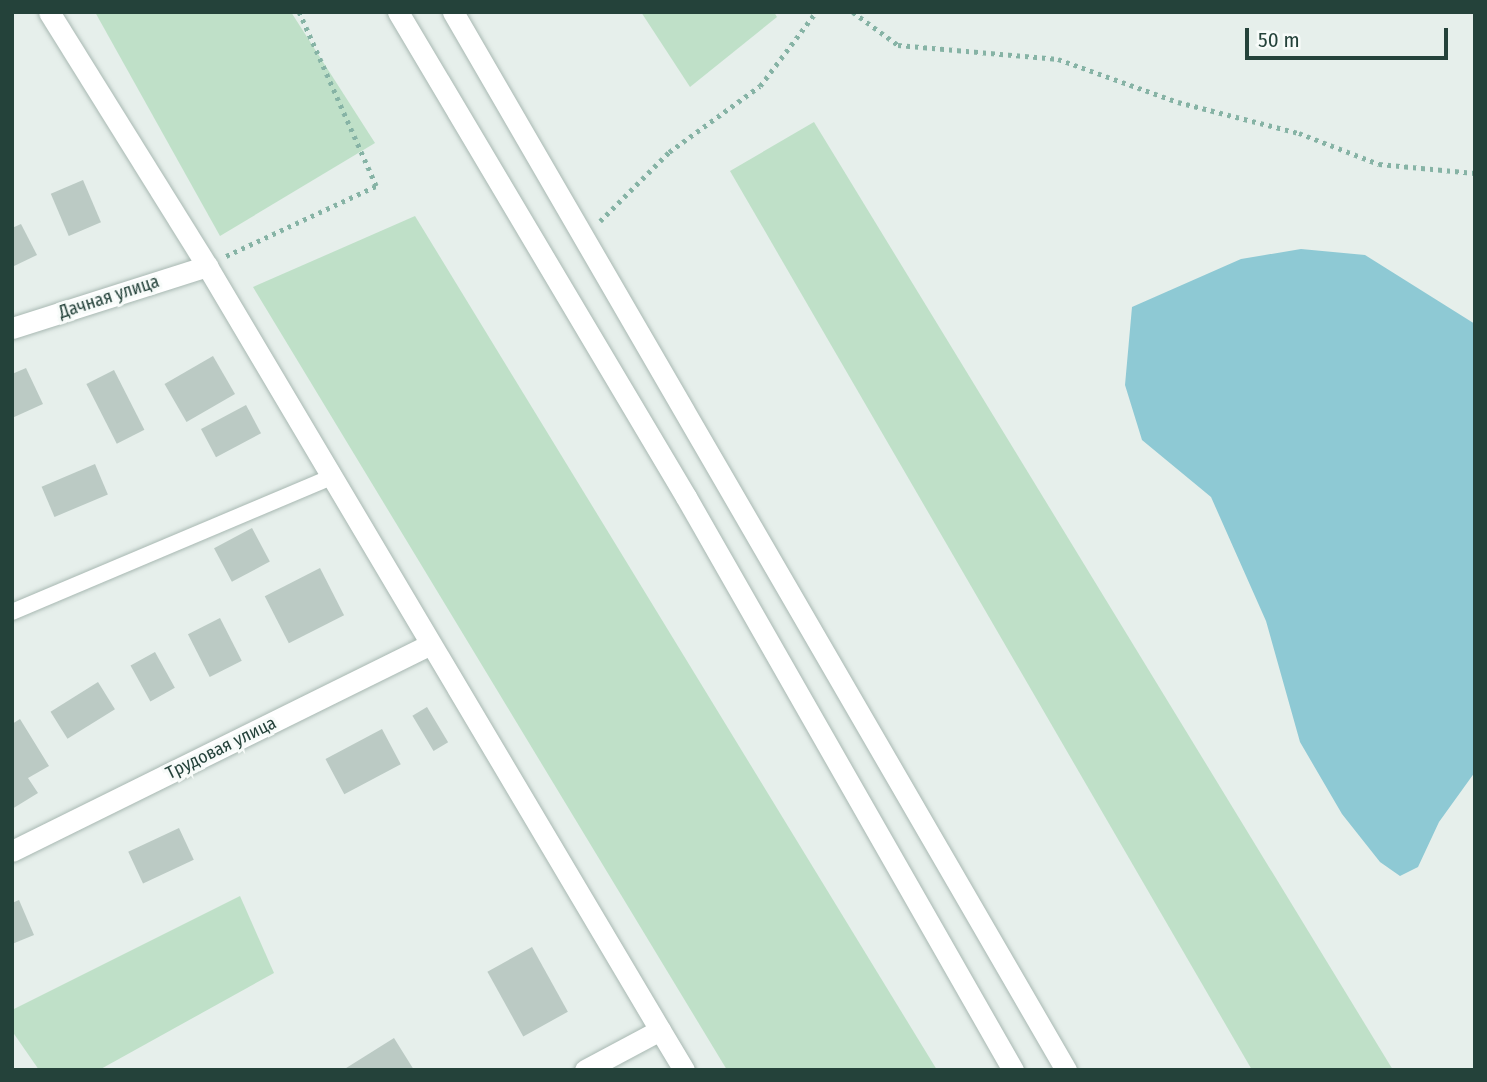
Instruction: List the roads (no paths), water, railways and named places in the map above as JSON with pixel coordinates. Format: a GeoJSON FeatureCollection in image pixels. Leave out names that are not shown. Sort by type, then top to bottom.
{"type":"FeatureCollection","features":[{"type":"Feature","properties":{"kind":"main road"},"geometry":{"type":"LineString","coordinates":[[49,12],[207,266],[684,1070]]}},
{"type":"Feature","properties":{"kind":"main road"},"geometry":{"type":"LineString","coordinates":[[398,12],[686,497],[1013,1070]]}},
{"type":"Feature","properties":{"kind":"main road"},"geometry":{"type":"LineString","coordinates":[[453,12],[1066,1070]]}},
{"type":"Feature","properties":{"kind":"main road","name":"Дачная улица"},"geometry":{"type":"LineString","coordinates":[[12,328],[207,266]]}},
{"type":"Feature","properties":{"kind":"main road","name":"Трудовая улица"},"geometry":{"type":"LineString","coordinates":[[12,851],[430,644]]}},
{"type":"Feature","properties":{"kind":"main road"},"geometry":{"type":"LineString","coordinates":[[585,1070],[660,1030]]}},
{"type":"Feature","properties":{"kind":"lane"},"geometry":{"type":"LineString","coordinates":[[12,612],[331,477]]}},
{"type":"Feature","properties":{"kind":"water"},"geometry":{"type":"Polygon","coordinates":[[[1301,249],[1365,255],[1475,324],[1475,772],[1439,822],[1418,867],[1400,876],[1380,862],[1342,814],[1300,742],[1266,621],[1211,497],[1142,440],[1125,385],[1132,307],[1241,259],[1301,249]]]}}]}
